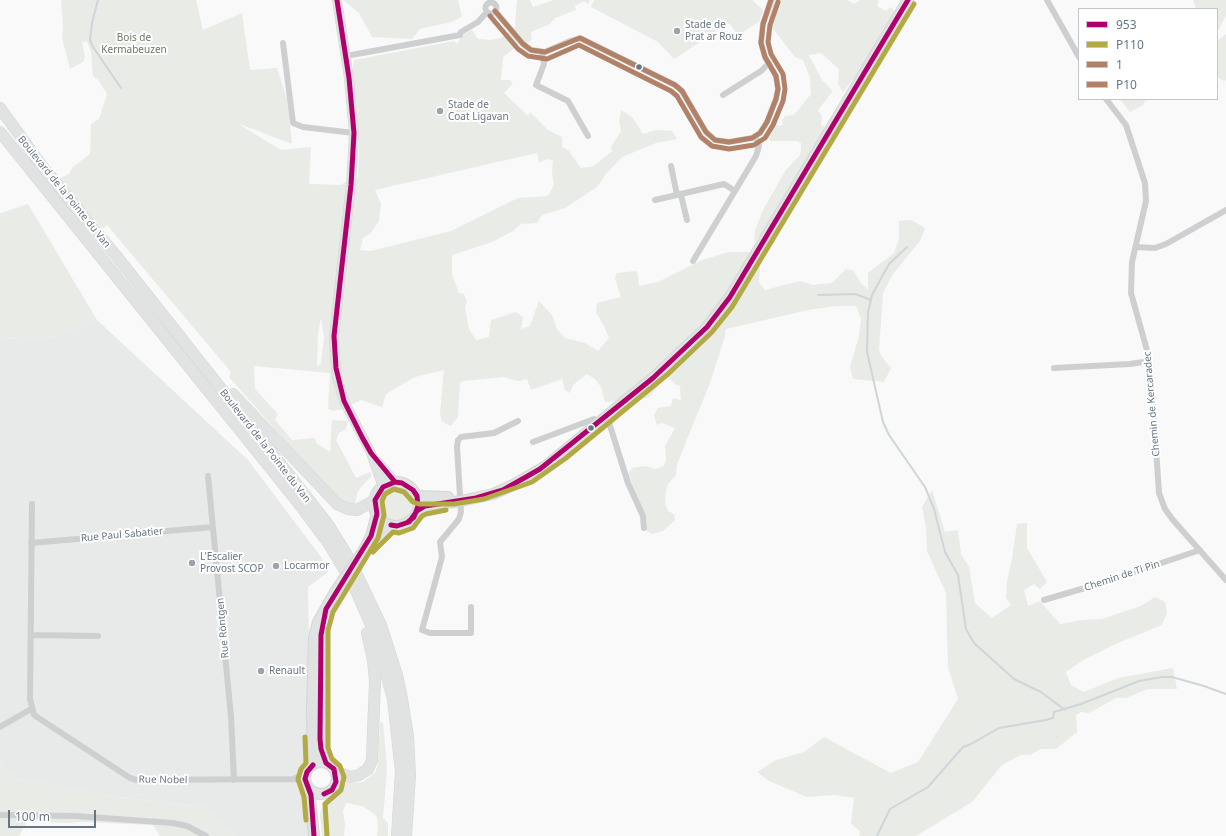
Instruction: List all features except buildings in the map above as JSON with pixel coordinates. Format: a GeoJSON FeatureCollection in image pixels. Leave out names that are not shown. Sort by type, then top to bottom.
{"type":"FeatureCollection","features":[{"type":"Feature","properties":{"kind":"highway","name":"Boulevard de la Pointe du Van"},"geometry":{"type":"LineString","coordinates":[[0,108],[42,166],[118,258],[329,526],[350,560],[375,610],[397,675],[406,724],[410,775],[406,836]]}},
{"type":"Feature","properties":{"kind":"highway","name":"Boulevard de la Pointe du Van"},"geometry":{"type":"LineString","coordinates":[[0,132],[296,500],[329,544],[357,593],[369,619],[385,665],[392,692],[401,765],[401,793],[396,836]]}},
{"type":"Feature","properties":{"kind":"highway"},"geometry":{"type":"LineString","coordinates":[[196,358],[228,388],[337,504],[348,509],[357,510],[374,500]]}},
{"type":"Feature","properties":{"kind":"highway"},"geometry":{"type":"LineString","coordinates":[[329,544],[361,614],[371,646],[375,681],[372,754],[370,765],[366,771],[355,776],[345,776],[336,772]]}},
{"type":"Feature","properties":{"kind":"main road"},"geometry":{"type":"LineString","coordinates":[[337,0],[346,56],[354,133],[351,185],[334,336],[335,358],[339,385],[344,401],[371,453],[383,487]]}},
{"type":"Feature","properties":{"kind":"main road"},"geometry":{"type":"LineString","coordinates":[[395,482],[383,487],[374,500],[377,514],[380,519],[391,525],[397,526],[409,522],[417,511],[425,506],[489,490],[529,476],[553,461],[664,369],[718,315],[908,0]]}},
{"type":"Feature","properties":{"kind":"main road"},"geometry":{"type":"LineString","coordinates":[[371,453],[395,482],[408,486],[417,496],[431,498],[461,498]]}},
{"type":"Feature","properties":{"kind":"main road"},"geometry":{"type":"LineString","coordinates":[[417,496],[417,511]]}},
{"type":"Feature","properties":{"kind":"main road"},"geometry":{"type":"LineString","coordinates":[[314,836],[308,786],[310,768],[314,637],[318,622],[335,592],[362,553],[371,536],[377,514]]}},
{"type":"Feature","properties":{"kind":"main road"},"geometry":{"type":"LineString","coordinates":[[362,553],[391,525]]}},
{"type":"Feature","properties":{"kind":"main road"},"geometry":{"type":"LineString","coordinates":[[320,836],[318,806],[324,794],[335,786],[336,782],[336,772],[326,764],[321,749],[320,739],[321,636],[326,610]]}},
{"type":"Feature","properties":{"kind":"main road"},"geometry":{"type":"LineString","coordinates":[[310,768],[326,764]]}},
{"type":"Feature","properties":{"kind":"main road"},"geometry":{"type":"LineString","coordinates":[[308,786],[314,792],[324,794]]}},
{"type":"Feature","properties":{"kind":"street"},"geometry":{"type":"LineString","coordinates":[[487,12],[485,7],[491,2],[495,11],[528,49],[542,53],[580,38],[681,85],[702,127],[712,138],[722,142],[729,142],[755,137],[760,133],[767,122],[777,94],[777,80],[763,52],[761,37],[771,0]]}},
{"type":"Feature","properties":{"kind":"street"},"geometry":{"type":"LineString","coordinates":[[1047,0],[1066,31],[1078,55]]}},
{"type":"Feature","properties":{"kind":"street"},"geometry":{"type":"LineString","coordinates":[[487,12],[491,14],[495,11]]}},
{"type":"Feature","properties":{"kind":"street"},"geometry":{"type":"LineString","coordinates":[[346,56],[460,34],[478,22],[487,12]]}},
{"type":"Feature","properties":{"kind":"street"},"geometry":{"type":"LineString","coordinates":[[283,43],[293,123],[303,127],[354,133]]}},
{"type":"Feature","properties":{"kind":"street"},"geometry":{"type":"LineString","coordinates":[[542,53],[544,64],[536,85],[568,102],[588,136]]}},
{"type":"Feature","properties":{"kind":"street"},"geometry":{"type":"LineString","coordinates":[[723,95],[761,71],[769,64]]}},
{"type":"Feature","properties":{"kind":"street","name":"Chemin de Kercaradec"},"geometry":{"type":"LineString","coordinates":[[1107,100],[1126,125],[1145,183],[1146,201],[1131,272],[1131,293],[1150,361],[1160,493],[1166,509],[1173,520],[1226,580]]}},
{"type":"Feature","properties":{"kind":"street"},"geometry":{"type":"LineString","coordinates":[[694,261],[758,152],[759,146],[755,137]]}},
{"type":"Feature","properties":{"kind":"street"},"geometry":{"type":"LineString","coordinates":[[671,166],[687,220]]}},
{"type":"Feature","properties":{"kind":"street"},"geometry":{"type":"LineString","coordinates":[[655,200],[724,184],[735,191]]}},
{"type":"Feature","properties":{"kind":"street"},"geometry":{"type":"LineString","coordinates":[[1136,247],[1154,248],[1166,244],[1226,210]]}},
{"type":"Feature","properties":{"kind":"street"},"geometry":{"type":"LineString","coordinates":[[1054,368],[1130,364],[1150,361]]}},
{"type":"Feature","properties":{"kind":"street"},"geometry":{"type":"LineString","coordinates":[[607,416],[628,483],[643,516],[644,528]]}},
{"type":"Feature","properties":{"kind":"street"},"geometry":{"type":"LineString","coordinates":[[533,442],[594,419],[598,424]]}},
{"type":"Feature","properties":{"kind":"street"},"geometry":{"type":"LineString","coordinates":[[471,606],[471,633],[430,633],[422,630],[442,558],[440,542],[459,519],[461,512],[457,455],[458,440],[461,437],[494,433],[518,421]]}},
{"type":"Feature","properties":{"kind":"street","name":"Rue Röntgen"},"geometry":{"type":"LineString","coordinates":[[208,476],[231,717],[234,780]]}},
{"type":"Feature","properties":{"kind":"street"},"geometry":{"type":"LineString","coordinates":[[0,728],[18,715],[31,709],[32,504]]}},
{"type":"Feature","properties":{"kind":"street","name":"Rue Paul Sabatier"},"geometry":{"type":"LineString","coordinates":[[31,543],[213,527]]}},
{"type":"Feature","properties":{"kind":"street","name":"Chemin de Ti Pin"},"geometry":{"type":"LineString","coordinates":[[1044,600],[1105,582],[1200,550]]}},
{"type":"Feature","properties":{"kind":"street"},"geometry":{"type":"LineString","coordinates":[[31,635],[98,636]]}},
{"type":"Feature","properties":{"kind":"street","name":"Rue Nobel"},"geometry":{"type":"LineString","coordinates":[[31,709],[37,718],[134,780],[294,779],[308,786]]}},
{"type":"Feature","properties":{"kind":"street","name":"Rue Nobel"},"geometry":{"type":"LineString","coordinates":[[294,779],[310,768]]}},
{"type":"Feature","properties":{"kind":"street"},"geometry":{"type":"LineString","coordinates":[[0,815],[75,816],[173,823],[187,826],[206,836]]}},
{"type":"Feature","properties":{"kind":"shaded area"},"geometry":{"type":"Polygon","coordinates":[[[97,320],[248,460],[321,557],[328,572],[308,587],[310,720],[303,786],[309,799],[311,829],[309,836],[235,836],[204,807],[111,796],[16,778],[3,767],[0,760],[0,339],[57,336],[97,320]]]}},
{"type":"Feature","properties":{"kind":"green space","name":"Bois de Kermabeuzen"},"geometry":{"type":"Polygon","coordinates":[[[61,0],[196,0],[203,30],[242,13],[250,70],[277,68],[287,99],[292,144],[237,123],[281,150],[311,147],[309,184],[340,185],[356,177],[358,178],[359,145],[357,103],[352,77],[354,60],[454,41],[457,44],[462,35],[472,30],[478,39],[491,40],[501,38],[515,27],[517,0],[530,0],[533,7],[554,0],[590,0],[588,4],[584,1],[575,6],[576,10],[555,18],[550,24],[531,32],[532,39],[527,44],[523,41],[503,57],[501,80],[510,80],[513,83],[504,93],[528,116],[530,112],[548,130],[562,137],[562,147],[568,150],[581,168],[594,166],[612,151],[611,147],[621,131],[619,121],[621,110],[632,117],[643,134],[657,130],[672,131],[677,139],[656,143],[622,157],[607,173],[597,187],[565,208],[542,215],[537,223],[521,224],[513,231],[492,242],[452,255],[452,275],[459,293],[464,294],[467,302],[465,308],[469,329],[476,340],[489,337],[491,320],[516,312],[523,317],[521,329],[530,326],[539,301],[552,315],[557,329],[565,338],[585,343],[598,351],[609,338],[596,312],[597,303],[621,297],[615,278],[617,273],[637,271],[639,286],[658,282],[702,260],[729,252],[749,252],[760,267],[759,282],[765,290],[800,281],[813,285],[832,283],[846,269],[854,271],[860,282],[868,290],[868,273],[894,253],[899,239],[899,221],[911,220],[925,228],[920,241],[893,274],[883,293],[879,350],[882,357],[891,368],[884,382],[853,379],[850,367],[859,336],[861,319],[856,306],[836,306],[808,310],[726,329],[710,383],[677,464],[676,475],[668,484],[666,490],[665,503],[668,511],[674,514],[675,520],[663,531],[652,534],[647,531],[647,520],[628,474],[632,468],[646,466],[655,469],[663,467],[666,460],[665,446],[675,428],[662,423],[657,425],[654,415],[658,408],[671,406],[673,398],[681,400],[680,386],[675,384],[667,376],[648,398],[605,402],[601,387],[595,379],[587,374],[573,385],[570,393],[565,390],[562,379],[531,390],[527,379],[518,381],[503,377],[463,381],[460,383],[458,417],[451,426],[442,422],[440,414],[444,370],[415,377],[386,394],[382,407],[361,400],[351,405],[348,403],[343,409],[333,411],[328,409],[330,373],[254,366],[255,389],[278,414],[275,420],[292,440],[315,438],[316,443],[330,452],[332,420],[348,421],[346,429],[339,433],[336,440],[356,478],[370,472],[372,475],[358,491],[354,507],[345,504],[319,479],[229,377],[231,372],[107,225],[103,229],[58,179],[69,174],[73,167],[90,154],[91,124],[99,119],[107,94],[98,80],[93,76],[91,52],[87,41],[82,42],[85,58],[83,62],[70,69],[62,38],[63,26],[61,0]],[[537,153],[375,190],[381,204],[379,221],[371,233],[363,238],[360,250],[371,251],[451,231],[518,198],[548,196],[554,185],[552,173],[553,160],[547,159],[539,163],[537,153]],[[321,318],[318,333],[317,367],[321,363],[324,337],[321,318]]]}},
{"type":"Feature","properties":{"kind":"green space"},"geometry":{"type":"Polygon","coordinates":[[[343,0],[458,0],[462,17],[451,22],[420,29],[412,39],[372,37],[359,13],[343,0]]]}},
{"type":"Feature","properties":{"kind":"green space","name":"Stade de Prat ar Rouz"},"geometry":{"type":"Polygon","coordinates":[[[594,0],[752,0],[763,10],[759,22],[738,35],[729,23],[674,59],[658,42],[591,7],[594,0]]]}},
{"type":"Feature","properties":{"kind":"green space"},"geometry":{"type":"Polygon","coordinates":[[[773,0],[847,0],[854,4],[860,0],[879,0],[877,6],[886,11],[890,7],[895,11],[858,73],[843,92],[838,84],[839,69],[821,53],[809,55],[822,80],[833,91],[818,110],[822,116],[821,125],[825,127],[825,132],[772,223],[754,242],[755,231],[763,210],[786,170],[800,155],[801,149],[801,143],[797,141],[771,141],[768,138],[768,129],[772,122],[777,121],[777,126],[783,125],[782,121],[785,116],[794,115],[811,94],[810,77],[803,60],[795,57],[770,25],[769,17],[773,0]]]}},
{"type":"Feature","properties":{"kind":"green space"},"geometry":{"type":"Polygon","coordinates":[[[1193,0],[1226,0],[1226,16],[1218,30],[1218,8],[1196,8],[1193,0]]]}},
{"type":"Feature","properties":{"kind":"green space"},"geometry":{"type":"Polygon","coordinates":[[[1226,34],[1226,80],[1224,81],[1218,78],[1218,40],[1226,34]]]}},
{"type":"Feature","properties":{"kind":"green space"},"geometry":{"type":"Polygon","coordinates":[[[1121,100],[1146,100],[1143,105],[1130,112],[1121,100]]]}},
{"type":"Feature","properties":{"kind":"green space"},"geometry":{"type":"Polygon","coordinates":[[[28,204],[97,320],[57,336],[0,339],[0,212],[1,213],[28,204]]]}},
{"type":"Feature","properties":{"kind":"green space"},"geometry":{"type":"Polygon","coordinates":[[[391,488],[397,488],[401,489],[408,495],[411,505],[410,512],[404,519],[397,522],[391,522],[387,521],[380,515],[377,508],[377,502],[378,498],[384,491],[391,488]]]}},
{"type":"Feature","properties":{"kind":"green space"},"geometry":{"type":"Polygon","coordinates":[[[932,490],[945,532],[958,530],[961,554],[969,567],[975,603],[992,618],[1011,605],[1006,598],[1007,581],[1017,524],[1027,523],[1027,548],[1047,582],[1040,589],[1034,584],[1024,590],[1028,606],[1040,601],[1060,624],[1082,620],[1102,619],[1141,606],[1155,597],[1165,602],[1167,613],[1162,625],[1120,642],[1083,660],[1066,672],[1071,685],[1084,692],[1118,678],[1173,668],[1177,689],[1148,689],[1126,698],[1116,698],[1089,713],[1081,712],[1076,715],[1077,732],[1056,749],[1041,749],[1030,755],[1021,755],[1002,765],[972,802],[916,836],[859,836],[860,831],[851,824],[854,798],[835,795],[807,797],[769,781],[757,772],[776,760],[804,752],[824,737],[891,773],[918,762],[958,699],[948,667],[946,593],[927,551],[926,528],[922,507],[932,490]]]}},
{"type":"Feature","properties":{"kind":"green space"},"geometry":{"type":"Polygon","coordinates":[[[383,722],[387,769],[383,818],[388,823],[388,836],[377,836],[377,817],[373,813],[362,806],[346,803],[343,811],[345,825],[344,836],[322,836],[320,814],[322,808],[333,801],[332,799],[344,783],[363,782],[375,772],[378,764],[380,723],[383,722]]]}},
{"type":"Feature","properties":{"kind":"green space"},"geometry":{"type":"Polygon","coordinates":[[[0,760],[3,767],[16,778],[111,796],[204,807],[235,836],[160,836],[153,825],[82,822],[64,823],[39,820],[27,821],[19,836],[0,836],[0,760]]]}},
{"type":"Feature","properties":{"kind":"waterway"},"geometry":{"type":"LineString","coordinates":[[98,0],[92,23],[90,40],[93,47],[121,88]]}},
{"type":"Feature","properties":{"kind":"waterway"},"geometry":{"type":"LineString","coordinates":[[907,247],[889,264],[872,295],[868,313],[867,352],[883,422],[889,435],[925,487],[934,509],[945,552],[958,575],[966,629],[974,643],[1014,679],[1041,692],[1065,710]]}},
{"type":"Feature","properties":{"kind":"waterway"},"geometry":{"type":"LineString","coordinates":[[818,295],[855,294],[871,300]]}},
{"type":"Feature","properties":{"kind":"waterway"},"geometry":{"type":"LineString","coordinates":[[877,836],[890,809],[928,787],[963,747],[999,728],[1053,718],[1054,712],[1081,704],[1139,681],[1162,677],[1172,677],[1226,694]]}},
{"type":"Feature","properties":{"kind":"transit line","name":"953"},"geometry":{"type":"LineString","coordinates":[[337,0],[349,78],[354,133],[351,185],[334,336],[336,368],[344,401],[362,437],[371,453],[395,482]]}},
{"type":"Feature","properties":{"kind":"transit line","name":"1"},"geometry":{"type":"LineString","coordinates":[[495,11],[523,44],[531,50],[545,52],[580,38],[675,85],[682,91],[706,132],[715,140],[729,142],[752,138],[760,133],[767,122],[776,99],[778,89],[776,76],[765,57],[761,43],[763,24],[771,0]]}},
{"type":"Feature","properties":{"kind":"transit line","name":"953"},"geometry":{"type":"LineString","coordinates":[[391,525],[397,526],[409,522],[417,511],[425,506],[476,498],[503,490],[540,469],[653,378],[707,327],[730,297],[908,0]]}},
{"type":"Feature","properties":{"kind":"transit line","name":"P10"},"geometry":{"type":"LineString","coordinates":[[490,16],[518,49],[528,56],[547,59],[579,45],[671,91],[677,96],[701,137],[712,146],[729,149],[754,145],[765,138],[773,125],[783,101],[785,89],[783,74],[771,54],[768,42],[770,25],[778,2]]}},
{"type":"Feature","properties":{"kind":"transit line","name":"P110"},"geometry":{"type":"LineString","coordinates":[[327,836],[325,804],[341,790],[344,777],[340,766],[332,759],[328,748],[328,630],[333,612],[378,538],[384,515],[382,501],[385,494],[394,489],[404,492],[413,502],[419,504],[454,504],[484,499],[532,482],[566,458],[668,374],[712,332],[732,307],[914,4]]}},
{"type":"Feature","properties":{"kind":"transit line","name":"953"},"geometry":{"type":"LineString","coordinates":[[326,763],[321,749],[320,739],[321,635],[326,609],[371,536],[377,514],[375,500],[383,487],[395,482],[402,483],[413,490],[417,496],[418,506],[414,517],[408,522]]}},
{"type":"Feature","properties":{"kind":"transit line","name":"P110"},"geometry":{"type":"LineString","coordinates":[[373,552],[393,532],[399,533],[413,528],[422,516],[446,510]]}},
{"type":"Feature","properties":{"kind":"transit line","name":"P110"},"geometry":{"type":"LineString","coordinates":[[305,737],[306,763],[301,769],[298,779],[304,797],[306,820]]}},
{"type":"Feature","properties":{"kind":"transit line","name":"953"},"geometry":{"type":"LineString","coordinates":[[324,794],[332,790],[336,782],[334,769],[326,763]]}},
{"type":"Feature","properties":{"kind":"transit line","name":"953"},"geometry":{"type":"LineString","coordinates":[[313,765],[307,772],[305,779],[311,795],[314,836]]}},
{"type":"Feature","properties":{"kind":"place","name":"Stade de Prat ar Rouz"},"geometry":{"type":"Point","coordinates":[677,31]}},
{"type":"Feature","properties":{"kind":"place","name":"Stade de Coat Ligavan"},"geometry":{"type":"Point","coordinates":[440,111]}},
{"type":"Feature","properties":{"kind":"place","name":"L'Escalier Provost SCOP"},"geometry":{"type":"Point","coordinates":[192,563]}},
{"type":"Feature","properties":{"kind":"place","name":"Locarmor"},"geometry":{"type":"Point","coordinates":[276,566]}},
{"type":"Feature","properties":{"kind":"place","name":"Renault"},"geometry":{"type":"Point","coordinates":[261,671]}}]}
